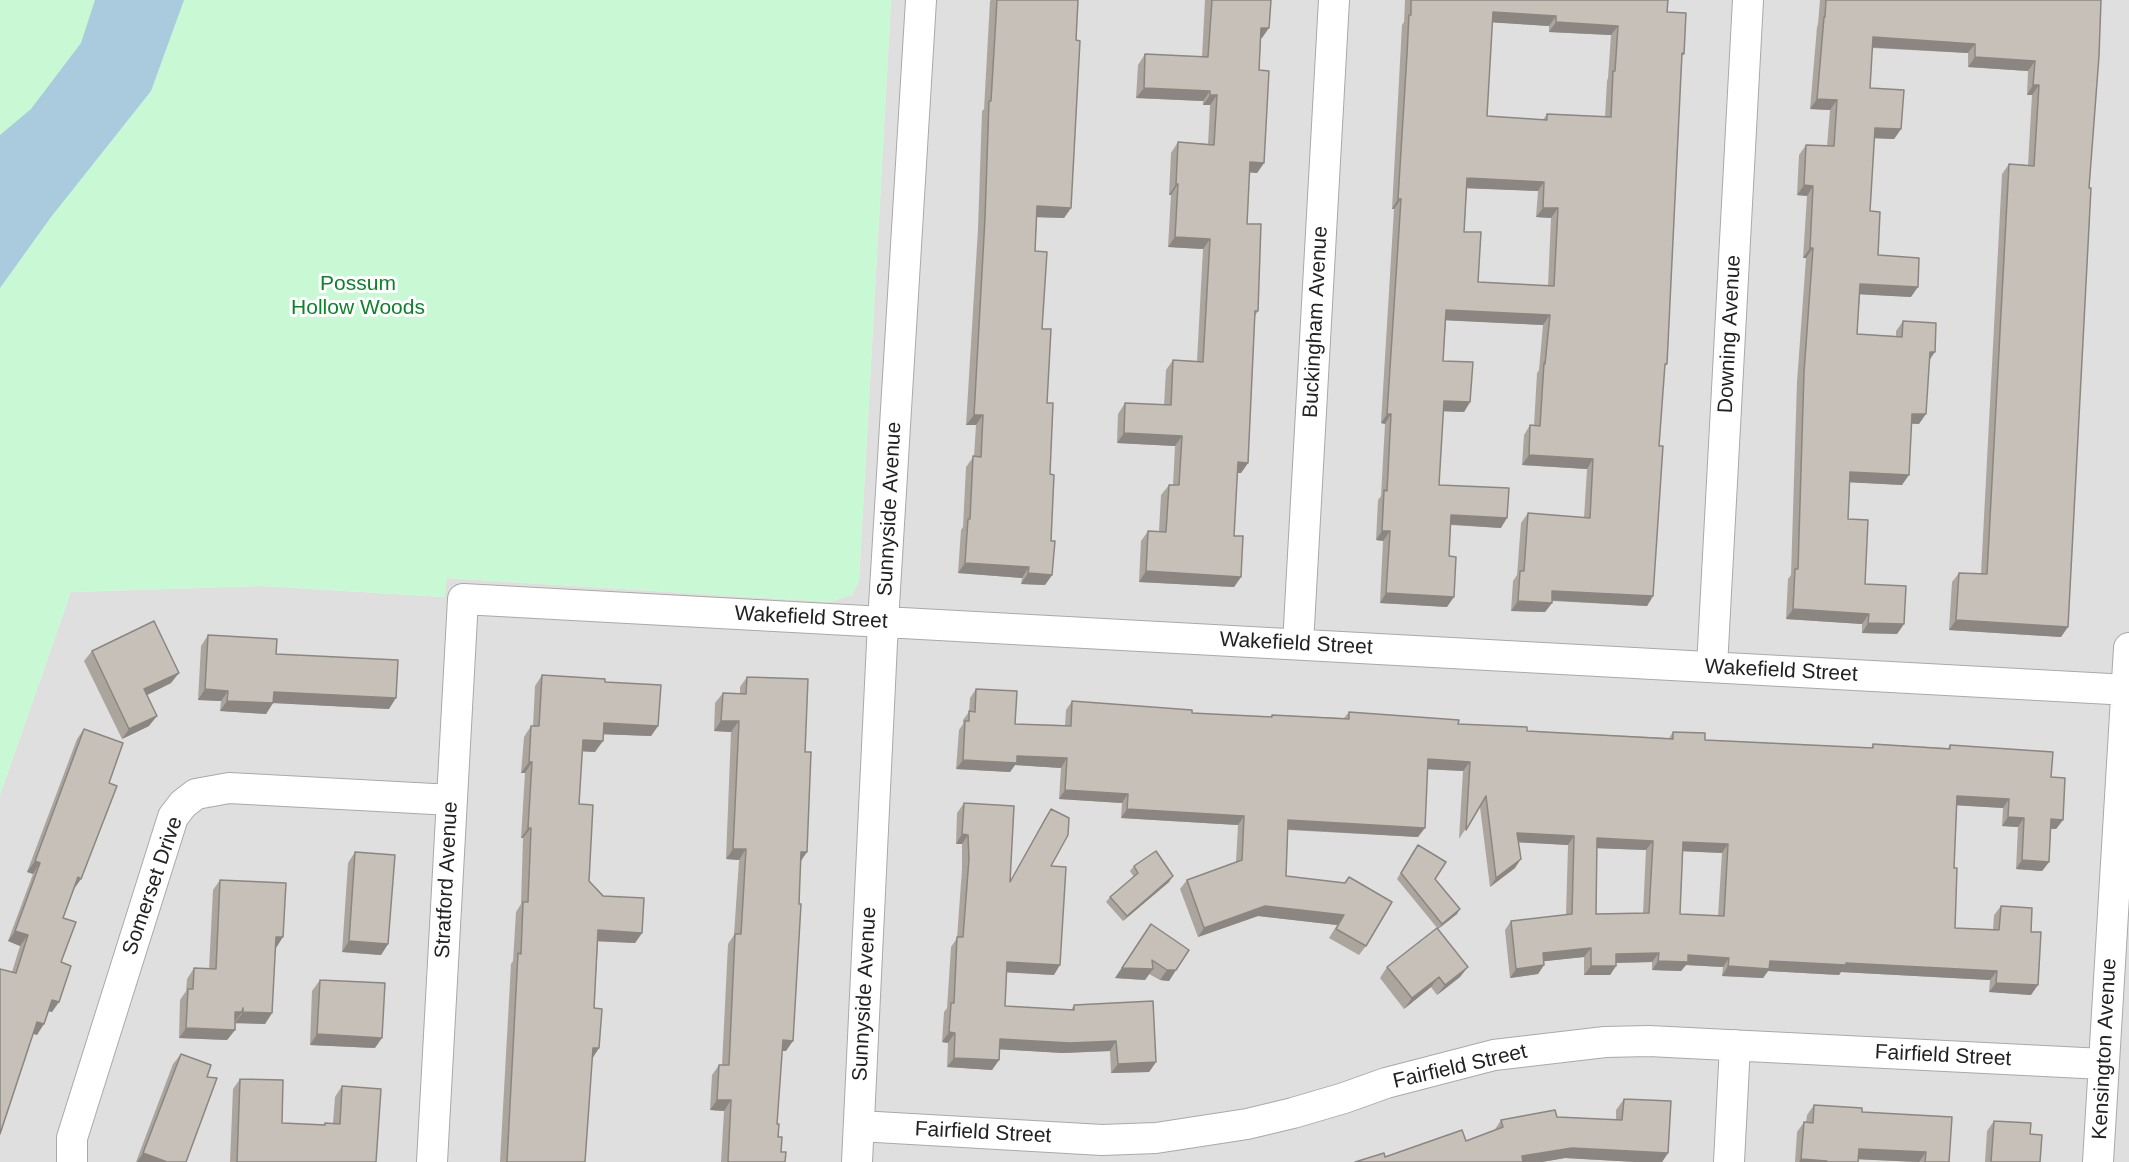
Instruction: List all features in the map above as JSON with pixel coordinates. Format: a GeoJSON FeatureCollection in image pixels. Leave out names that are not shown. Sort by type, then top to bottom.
{"type":"FeatureCollection","features":[{"type":"Feature","properties":{"kind":"street","name":"Sunnyside Avenue"},"geometry":{"type":"LineString","coordinates":[[857,1162],[883,622],[921,0]]}},
{"type":"Feature","properties":{"kind":"street","name":"Buckingham Avenue"},"geometry":{"type":"LineString","coordinates":[[1298,644],[1334,0]]}},
{"type":"Feature","properties":{"kind":"street","name":"Downing Avenue"},"geometry":{"type":"LineString","coordinates":[[1713,667],[1748,0]]}},
{"type":"Feature","properties":{"kind":"street","name":"Wakefield Street"},"geometry":{"type":"LineString","coordinates":[[463,598],[2128,690]]}},
{"type":"Feature","properties":{"kind":"street","name":"Stratford Avenue"},"geometry":{"type":"LineString","coordinates":[[432,1162],[463,598]]}},
{"type":"Feature","properties":{"kind":"street","name":"Kensington Avenue"},"geometry":{"type":"LineString","coordinates":[[2098,1162],[2129,648]]}},
{"type":"Feature","properties":{"kind":"street","name":"Somerset Drive"},"geometry":{"type":"LineString","coordinates":[[72,1162],[72,1138],[173,817],[183,804],[196,794],[229,788],[452,800]]}},
{"type":"Feature","properties":{"kind":"street","name":"Fairfield Street"},"geometry":{"type":"LineString","coordinates":[[859,1126],[1102,1140],[1156,1138],[1247,1124],[1293,1113],[1386,1083],[1494,1055],[1605,1042],[1649,1041],[2103,1064]]}},
{"type":"Feature","properties":{"kind":"street"},"geometry":{"type":"LineString","coordinates":[[1729,1162],[1735,1045]]}},
{"type":"Feature","properties":{"kind":"shaded area"},"geometry":{"type":"Polygon","coordinates":[[[891,0],[2129,0],[2129,1162],[0,1162],[0,795],[71,592],[262,586],[444,597],[446,578],[830,602],[852,594],[859,581],[891,0]]]}},
{"type":"Feature","properties":{"kind":"green space","name":"Possum Hollow Woods"},"geometry":{"type":"Polygon","coordinates":[[[0,0],[891,0],[859,581],[852,595],[830,602],[447,578],[445,597],[262,586],[71,592],[0,795],[0,0]]]}},
{"type":"Feature","properties":{"kind":"water"},"geometry":{"type":"Polygon","coordinates":[[[95,0],[184,0],[151,91],[51,217],[0,288],[0,135],[31,109],[81,43],[95,0]]]}},
{"type":"Feature","properties":{"kind":"building"},"geometry":{"type":"Polygon","coordinates":[[[997,0],[1078,0],[1076,40],[1080,41],[1071,208],[1037,206],[1035,251],[1047,252],[1042,329],[1051,329],[1047,403],[1053,403],[1050,474],[1054,475],[1051,541],[1055,541],[1052,575],[1028,573],[1029,567],[965,563],[973,456],[981,457],[983,415],[974,415],[989,101],[991,101],[997,0]]]}},
{"type":"Feature","properties":{"kind":"building"},"geometry":{"type":"Polygon","coordinates":[[[1212,0],[1271,0],[1269,28],[1261,28],[1259,70],[1269,71],[1264,163],[1250,162],[1247,224],[1261,224],[1248,463],[1238,462],[1234,536],[1243,536],[1241,577],[1146,571],[1148,531],[1166,532],[1169,485],[1179,485],[1182,436],[1124,433],[1125,403],[1171,405],[1173,360],[1203,362],[1210,239],[1175,237],[1178,142],[1214,145],[1217,95],[1210,95],[1210,91],[1144,88],[1145,54],[1208,57],[1212,0]]]}},
{"type":"Feature","properties":{"kind":"building"},"geometry":{"type":"Polygon","coordinates":[[[1411,0],[1668,0],[1667,12],[1686,13],[1684,54],[1682,53],[1667,364],[1665,364],[1659,446],[1663,446],[1653,596],[1552,591],[1552,603],[1518,601],[1520,571],[1524,571],[1528,513],[1590,518],[1593,459],[1529,455],[1530,425],[1540,426],[1550,315],[1446,310],[1443,361],[1473,362],[1470,402],[1444,401],[1439,485],[1509,488],[1507,518],[1451,515],[1449,556],[1456,557],[1454,597],[1386,593],[1390,531],[1382,531],[1384,490],[1387,491],[1391,414],[1387,414],[1401,199],[1398,199],[1409,15],[1411,15],[1411,0]],[[1493,12],[1487,116],[1547,120],[1547,114],[1611,117],[1618,26],[1556,22],[1556,16],[1493,12]],[[1467,178],[1464,232],[1481,232],[1478,282],[1554,286],[1558,208],[1543,208],[1544,182],[1467,178]]]}},
{"type":"Feature","properties":{"kind":"building"},"geometry":{"type":"Polygon","coordinates":[[[1826,0],[2101,0],[2089,188],[2091,188],[2068,627],[1956,620],[1959,573],[1987,574],[2009,164],[2034,166],[2039,85],[2033,85],[2035,61],[1975,57],[1975,44],[1873,37],[1870,88],[1904,90],[1901,129],[1875,128],[1870,211],[1880,212],[1878,255],[1919,258],[1918,287],[1860,284],[1857,334],[1902,337],[1903,321],[1936,323],[1935,352],[1930,352],[1926,414],[1912,414],[1909,475],[1850,472],[1848,519],[1868,520],[1865,584],[1906,586],[1904,624],[1868,623],[1869,614],[1793,609],[1795,569],[1798,569],[1804,372],[1813,248],[1810,248],[1813,186],[1804,185],[1806,145],[1834,146],[1837,100],[1817,99],[1826,0]]]}},
{"type":"Feature","properties":{"kind":"building"},"geometry":{"type":"Polygon","coordinates":[[[154,621],[179,673],[144,689],[157,716],[129,729],[92,651],[154,621]]]}},
{"type":"Feature","properties":{"kind":"building"},"geometry":{"type":"Polygon","coordinates":[[[208,635],[277,639],[276,654],[398,660],[396,698],[274,692],[273,703],[227,701],[228,691],[205,689],[208,635]]]}},
{"type":"Feature","properties":{"kind":"building"},"geometry":{"type":"Polygon","coordinates":[[[542,675],[661,685],[658,726],[604,723],[603,741],[583,740],[579,804],[593,805],[589,881],[603,896],[644,898],[642,933],[598,930],[594,1008],[602,1009],[599,1048],[593,1048],[585,1162],[507,1162],[518,953],[521,954],[523,902],[528,902],[531,726],[539,726],[542,675]]]}},
{"type":"Feature","properties":{"kind":"building"},"geometry":{"type":"Polygon","coordinates":[[[747,677],[808,679],[805,752],[811,752],[807,852],[801,852],[799,904],[801,904],[793,1041],[783,1040],[777,1124],[779,1124],[778,1137],[782,1137],[781,1152],[786,1152],[785,1162],[728,1162],[731,1100],[717,1100],[719,1065],[729,1065],[735,934],[741,934],[746,849],[733,849],[739,721],[721,721],[723,693],[746,694],[747,677]]]}},
{"type":"Feature","properties":{"kind":"building"},"geometry":{"type":"Polygon","coordinates":[[[976,689],[1017,691],[1015,724],[1071,726],[1072,701],[1192,710],[1192,713],[1272,717],[1272,715],[1349,719],[1349,712],[1459,720],[1458,724],[1527,727],[1527,731],[1673,739],[1673,732],[1705,733],[1705,740],[1873,748],[1873,744],[1950,749],[1950,745],[2053,752],[2051,777],[2065,778],[2063,820],[2051,819],[2049,862],[2022,860],[2024,818],[2008,817],[2009,799],[1957,796],[1954,868],[1957,868],[1955,928],[1999,930],[2001,906],[2032,908],[2031,932],[2041,932],[2038,985],[1996,983],[1997,971],[1770,961],[1769,969],[1728,966],[1729,958],[1688,955],[1688,962],[1658,961],[1659,953],[1616,954],[1616,966],[1591,966],[1591,948],[1543,953],[1544,965],[1516,969],[1511,921],[1572,914],[1574,836],[1517,833],[1521,859],[1496,878],[1486,796],[1466,830],[1470,762],[1428,759],[1425,828],[1288,820],[1286,876],[1345,883],[1349,877],[1392,902],[1366,946],[1336,929],[1344,915],[1265,906],[1204,928],[1187,880],[1242,860],[1244,816],[1127,809],[1128,794],[1065,790],[1067,758],[1017,756],[1017,763],[963,760],[965,721],[969,721],[969,711],[975,712],[976,689]],[[1597,838],[1596,914],[1649,913],[1653,841],[1597,838]],[[1683,842],[1680,914],[1724,916],[1728,844],[1683,842]]]}},
{"type":"Feature","properties":{"kind":"building"},"geometry":{"type":"Polygon","coordinates":[[[84,729],[123,743],[109,783],[117,786],[81,879],[78,877],[63,918],[76,922],[61,962],[71,966],[59,1002],[52,1000],[44,1024],[37,1022],[0,1134],[0,969],[16,973],[28,935],[15,931],[40,863],[35,861],[84,729]]]}},
{"type":"Feature","properties":{"kind":"building"},"geometry":{"type":"Polygon","coordinates":[[[964,803],[1014,806],[1010,882],[1051,809],[1069,818],[1068,835],[1051,866],[1066,867],[1060,965],[1007,962],[1005,1006],[1074,1010],[1074,1005],[1153,1001],[1156,1062],[1118,1064],[1116,1041],[1070,1043],[1000,1039],[999,1060],[954,1058],[955,1033],[949,1032],[951,1003],[954,1003],[957,937],[963,937],[969,859],[968,835],[962,834],[964,803]]]}},
{"type":"Feature","properties":{"kind":"building"},"geometry":{"type":"Polygon","coordinates":[[[1418,845],[1446,862],[1435,879],[1460,909],[1442,924],[1401,873],[1418,845]]]}},
{"type":"Feature","properties":{"kind":"building"},"geometry":{"type":"Polygon","coordinates":[[[1156,851],[1173,876],[1127,916],[1110,897],[1138,873],[1134,866],[1156,851]]]}},
{"type":"Feature","properties":{"kind":"building"},"geometry":{"type":"Polygon","coordinates":[[[355,852],[395,855],[388,944],[349,941],[355,852]]]}},
{"type":"Feature","properties":{"kind":"building"},"geometry":{"type":"Polygon","coordinates":[[[220,880],[286,883],[283,937],[276,937],[272,1013],[243,1012],[243,1008],[242,1012],[235,1012],[235,1030],[186,1028],[188,989],[193,989],[194,968],[216,969],[220,880]]]}},
{"type":"Feature","properties":{"kind":"building"},"geometry":{"type":"Polygon","coordinates":[[[1151,924],[1189,950],[1176,970],[1167,970],[1152,960],[1153,969],[1122,968],[1151,924]]]}},
{"type":"Feature","properties":{"kind":"building"},"geometry":{"type":"Polygon","coordinates":[[[1437,928],[1468,967],[1445,985],[1439,977],[1412,998],[1387,967],[1437,928]]]}},
{"type":"Feature","properties":{"kind":"building"},"geometry":{"type":"Polygon","coordinates":[[[320,980],[385,983],[382,1038],[317,1034],[320,980]]]}},
{"type":"Feature","properties":{"kind":"building"},"geometry":{"type":"Polygon","coordinates":[[[181,1054],[211,1065],[207,1077],[217,1078],[186,1162],[167,1162],[143,1153],[181,1054]]]}},
{"type":"Feature","properties":{"kind":"building"},"geometry":{"type":"Polygon","coordinates":[[[240,1079],[283,1080],[282,1123],[340,1124],[342,1086],[381,1089],[376,1162],[237,1162],[240,1079]]]}},
{"type":"Feature","properties":{"kind":"building"},"geometry":{"type":"Polygon","coordinates":[[[1624,1099],[1671,1101],[1668,1153],[1572,1148],[1522,1156],[1523,1162],[1355,1162],[1384,1153],[1385,1157],[1462,1130],[1466,1141],[1503,1127],[1501,1120],[1555,1110],[1557,1117],[1622,1120],[1624,1099]]]}},
{"type":"Feature","properties":{"kind":"building"},"geometry":{"type":"Polygon","coordinates":[[[1814,1105],[1862,1108],[1862,1112],[1952,1117],[1949,1162],[1925,1162],[1926,1152],[1859,1149],[1858,1162],[1801,1159],[1804,1122],[1813,1123],[1814,1105]]]}},
{"type":"Feature","properties":{"kind":"building"},"geometry":{"type":"Polygon","coordinates":[[[1994,1121],[2031,1123],[2030,1134],[2042,1135],[2040,1162],[1991,1162],[1994,1121]]]}}]}
